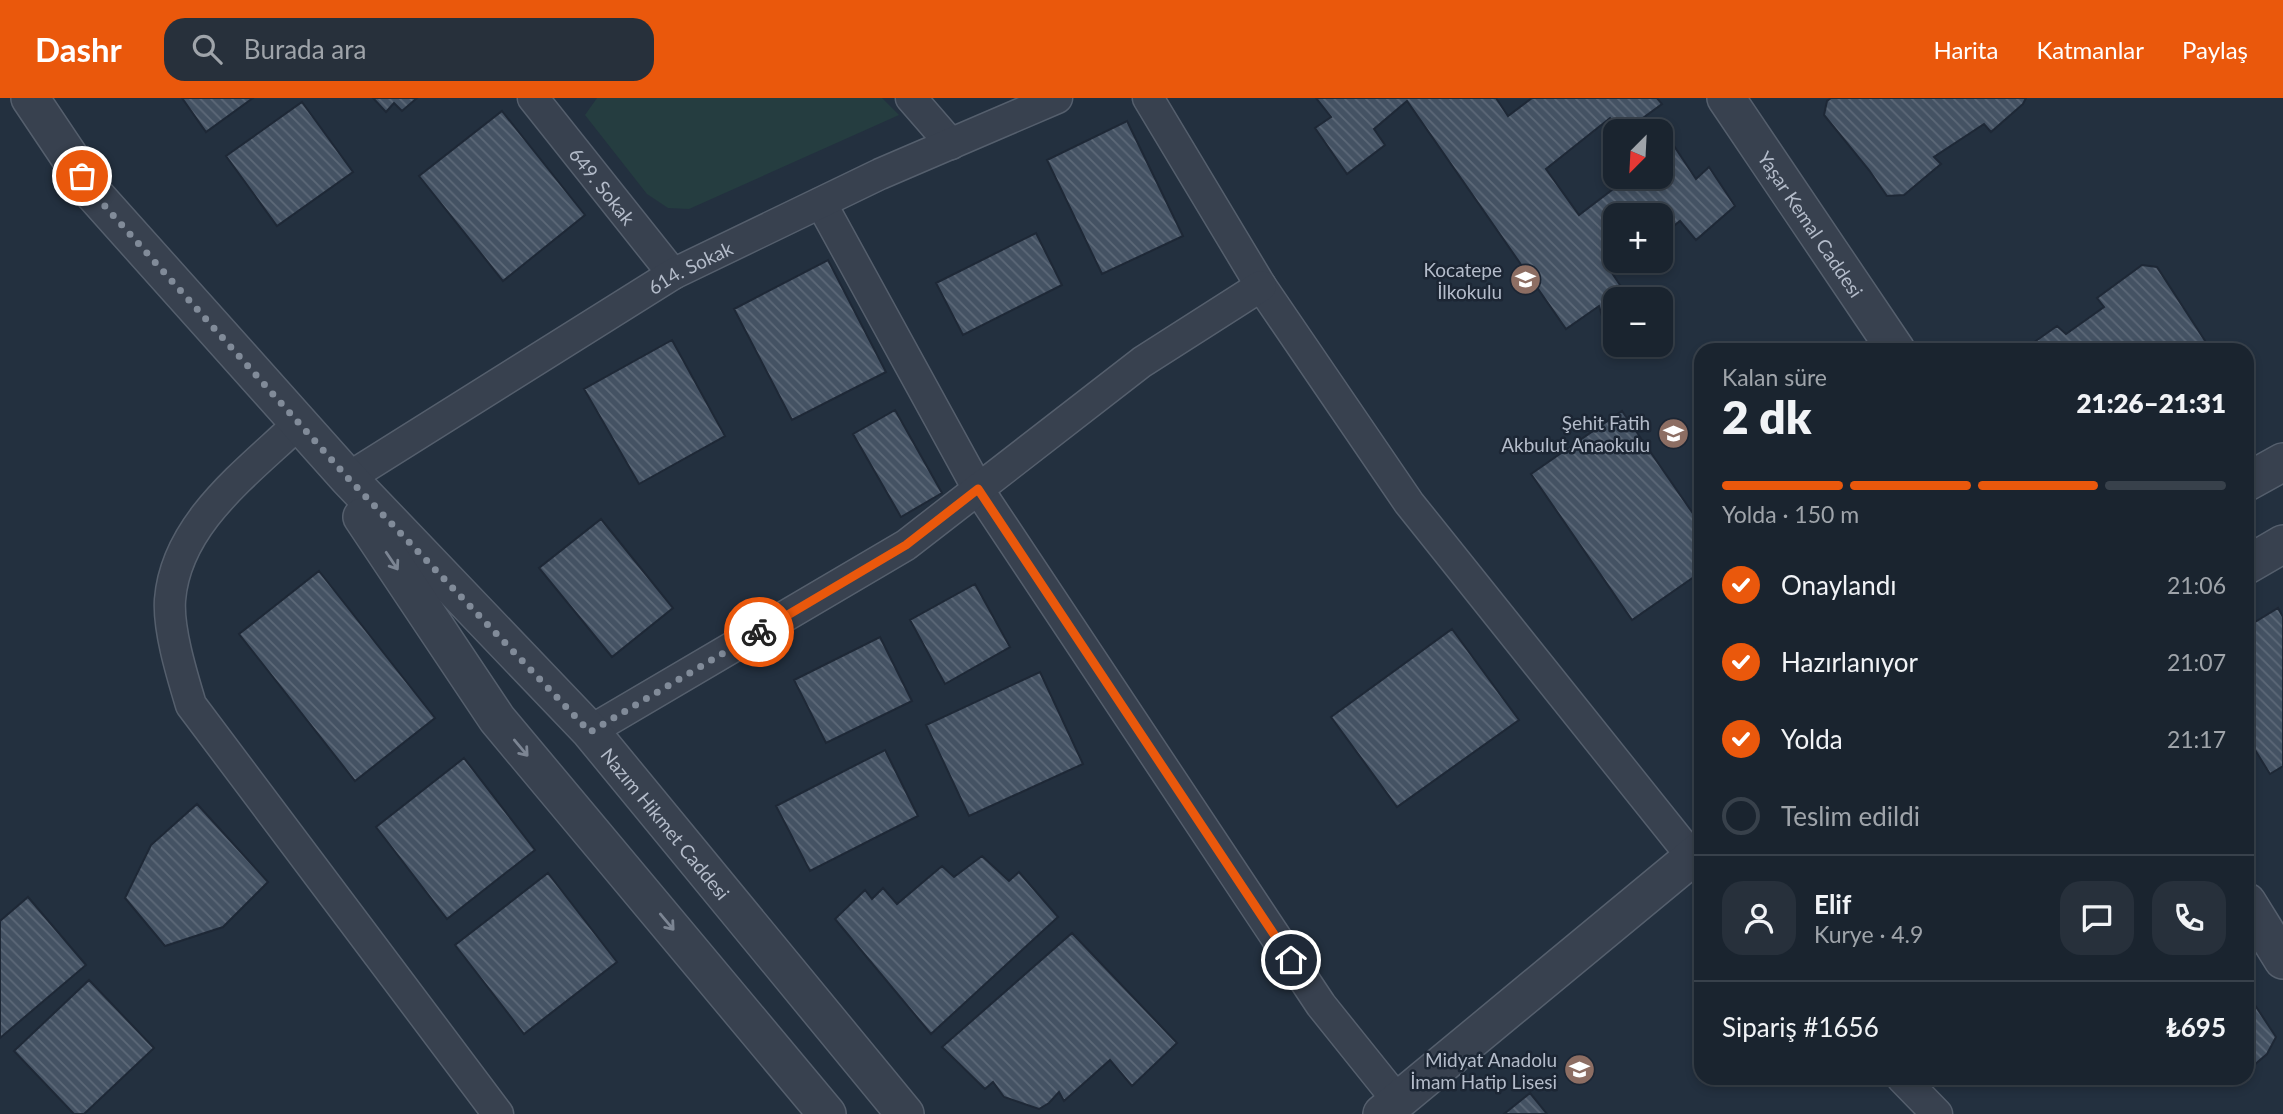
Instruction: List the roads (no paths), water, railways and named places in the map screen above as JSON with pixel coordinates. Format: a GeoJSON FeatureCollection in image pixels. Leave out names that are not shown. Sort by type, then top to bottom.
{"type":"FeatureCollection","features":[{"type":"Feature","properties":{"kind":"street","name":"Nazım Hikmet Caddesi"},"geometry":{"type":"LineString","coordinates":[[30,98],[95,195],[348,478],[590,732],[905,1114]]}},
{"type":"Feature","properties":{"kind":"street","name":"649. Sokak"},"geometry":{"type":"LineString","coordinates":[[533,98],[673,274]]}},
{"type":"Feature","properties":{"kind":"street"},"geometry":{"type":"LineString","coordinates":[[911,98],[951,144]]}},
{"type":"Feature","properties":{"kind":"street","name":"614. Sokak"},"geometry":{"type":"LineString","coordinates":[[348,478],[673,274],[821,203],[1057,98]]}},
{"type":"Feature","properties":{"kind":"street"},"geometry":{"type":"LineString","coordinates":[[1147,98],[1261,286],[1409,503],[1694,854]]}},
{"type":"Feature","properties":{"kind":"street","name":"Yaşar Kemal Caddesi"},"geometry":{"type":"LineString","coordinates":[[1726,98],[1891,343]]}},
{"type":"Feature","properties":{"kind":"street"},"geometry":{"type":"LineString","coordinates":[[821,203],[978,489],[1390,1107],[1694,860]]}},
{"type":"Feature","properties":{"kind":"street"},"geometry":{"type":"LineString","coordinates":[[590,732],[906,545],[1142,362],[1261,286]]}},
{"type":"Feature","properties":{"kind":"street"},"geometry":{"type":"LineString","coordinates":[[498,1114],[191,705],[177,660],[170,602],[177,561],[213,505],[299,423],[498,719],[827,1114]]}},
{"type":"Feature","properties":{"kind":"street"},"geometry":{"type":"LineString","coordinates":[[2254,478],[2283,462]]}},
{"type":"Feature","properties":{"kind":"street"},"geometry":{"type":"LineString","coordinates":[[2254,561],[2283,544]]}},
{"type":"Feature","properties":{"kind":"street"},"geometry":{"type":"LineString","coordinates":[[2254,913],[2283,960]]}},
{"type":"Feature","properties":{"kind":"street"},"geometry":{"type":"LineString","coordinates":[[1909,1085],[1937,1114]]}},
{"type":"Feature","properties":{"kind":"place","name":"Kocatepe İlkokulu"},"geometry":{"type":"Point","coordinates":[1525,280]}},
{"type":"Feature","properties":{"kind":"place","name":"Şehit Fatih Akbulut Anaokulu"},"geometry":{"type":"Point","coordinates":[1673,433]}},
{"type":"Feature","properties":{"kind":"place","name":"Midyat Anadolu İmam Hatip Lisesi"},"geometry":{"type":"Point","coordinates":[1580,1070]}}]}
